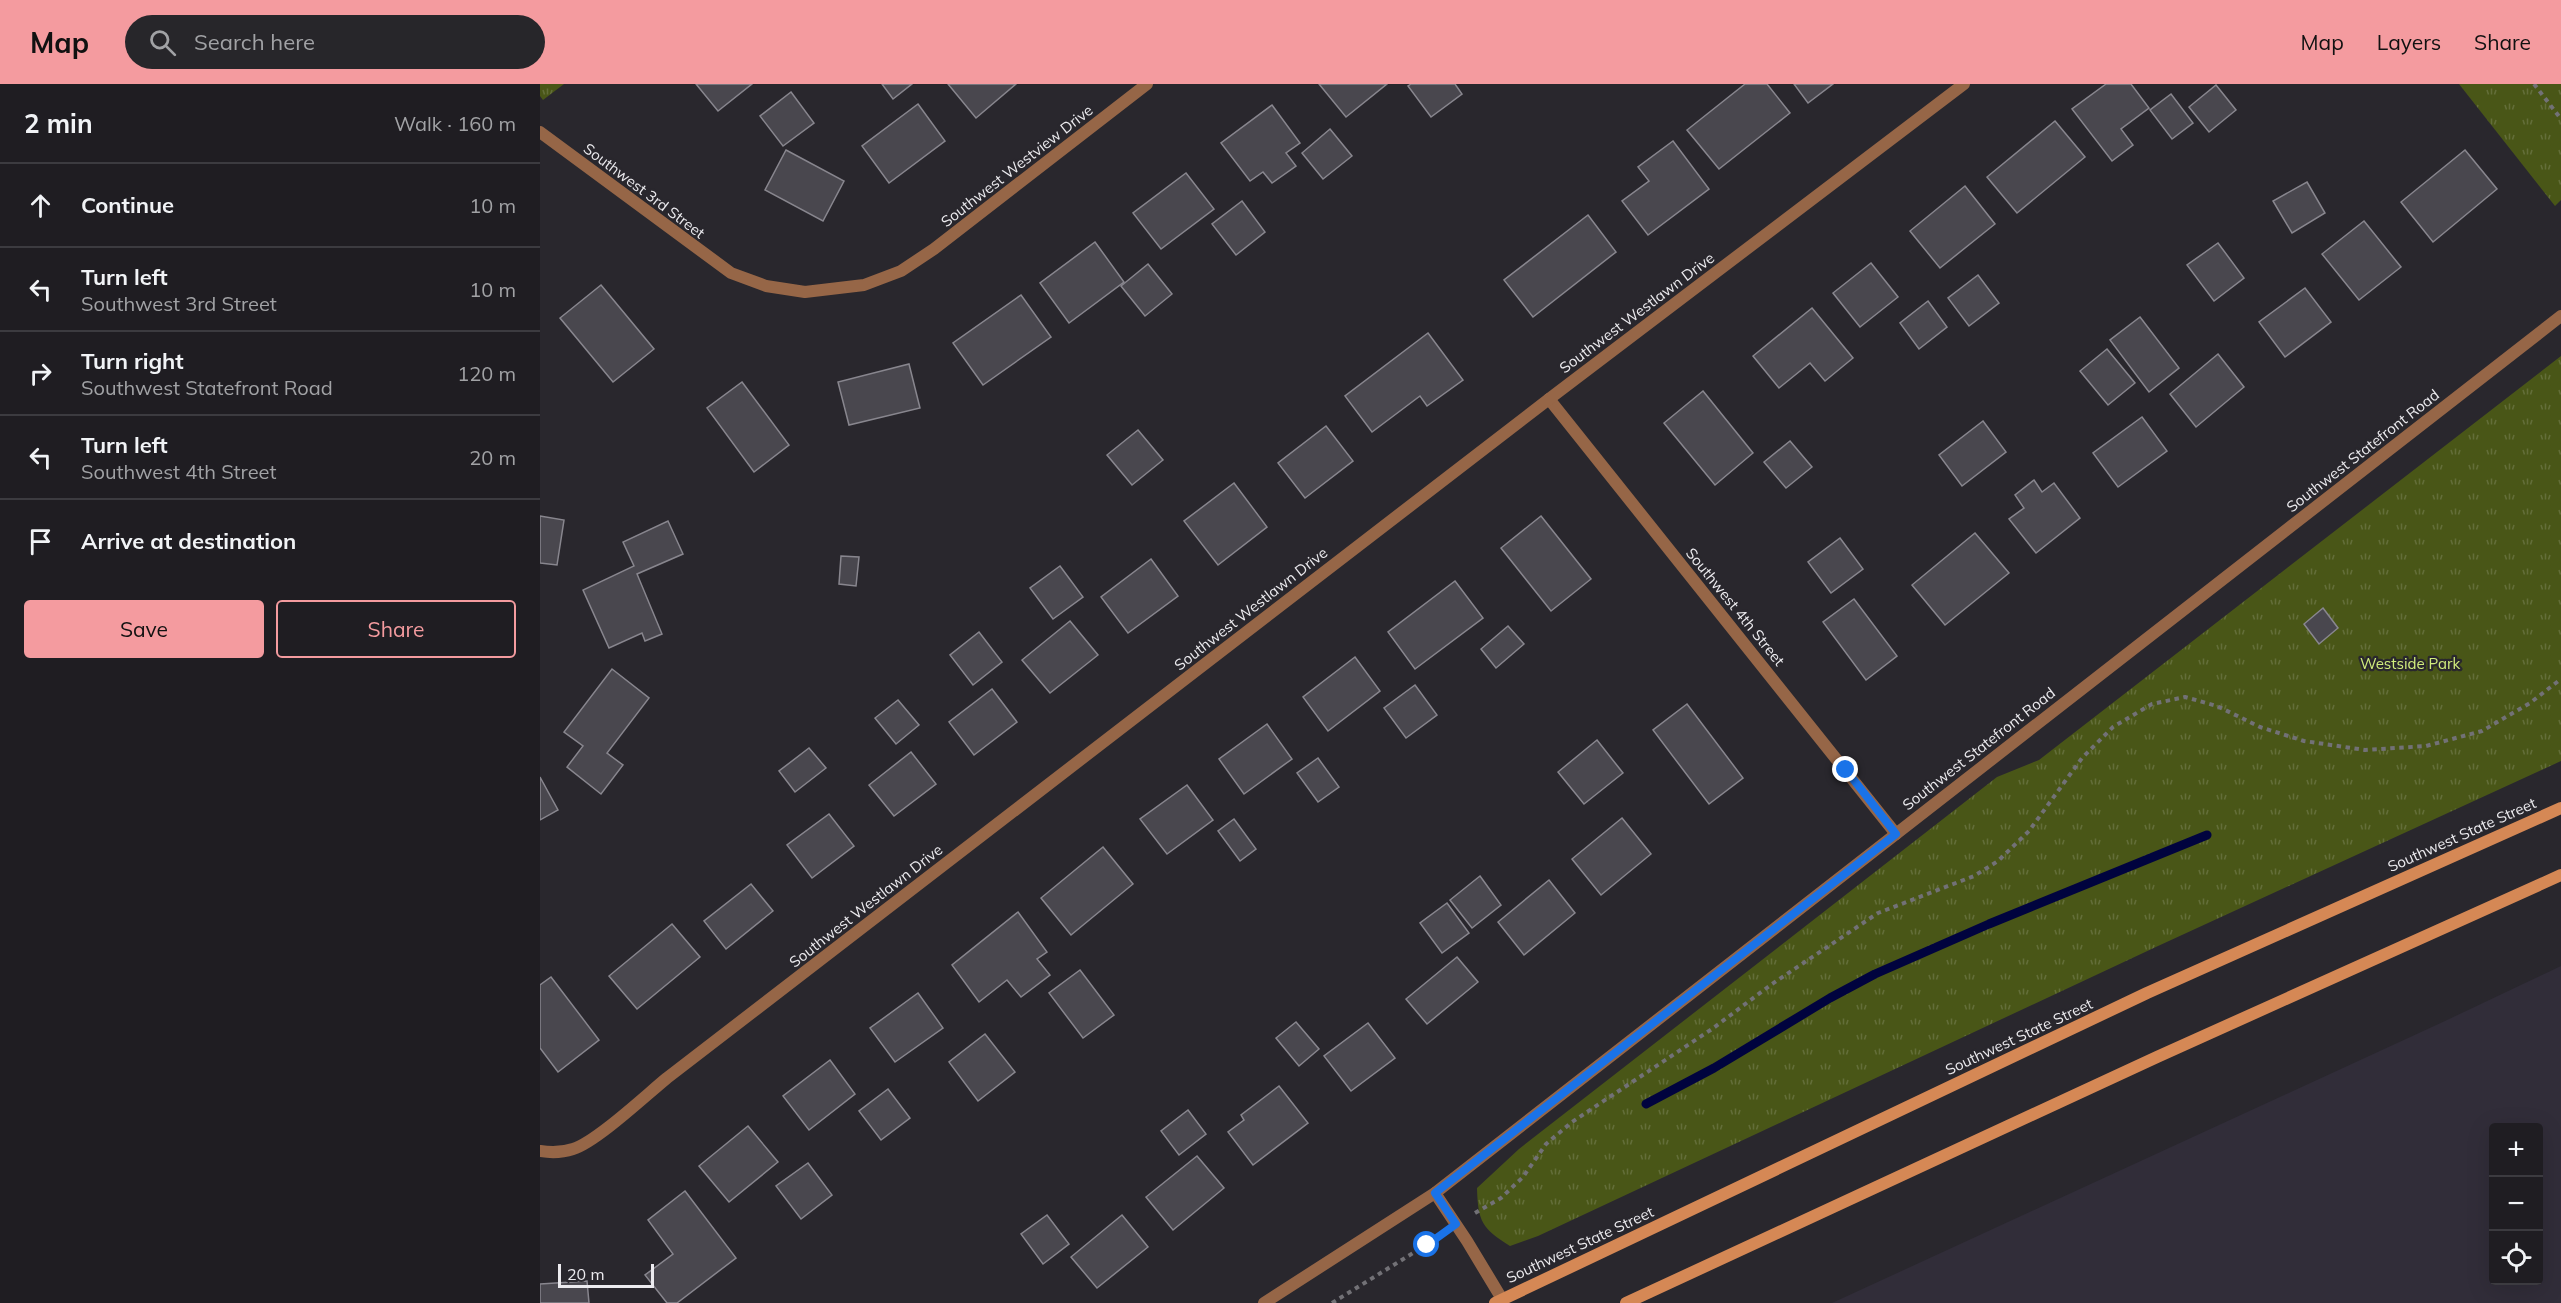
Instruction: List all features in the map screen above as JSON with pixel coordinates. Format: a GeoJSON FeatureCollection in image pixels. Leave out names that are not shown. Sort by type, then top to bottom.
{"type":"FeatureCollection","features":[{"type":"Feature","properties":{"kind":"main road","name":"Southwest State Street"},"geometry":{"type":"LineString","coordinates":[[1500,1302],[2147,993],[2561,808]]}},
{"type":"Feature","properties":{"kind":"main road"},"geometry":{"type":"LineString","coordinates":[[1626,1303],[2561,875]]}},
{"type":"Feature","properties":{"kind":"street","name":"Southwest Westview Drive"},"geometry":{"type":"LineString","coordinates":[[731,273],[766,286],[805,291],[864,285],[901,271],[934,249],[1147,84]]}},
{"type":"Feature","properties":{"kind":"street","name":"Southwest Westlawn Drive"},"geometry":{"type":"LineString","coordinates":[[540,1151],[556,1153],[575,1149],[593,1138],[667,1078],[1550,399],[1964,84]]}},
{"type":"Feature","properties":{"kind":"street","name":"Southwest 3rd Street"},"geometry":{"type":"LineString","coordinates":[[540,132],[731,273]]}},
{"type":"Feature","properties":{"kind":"street","name":"Southwest Statefront Road"},"geometry":{"type":"LineString","coordinates":[[1264,1303],[1435,1193],[2561,316]]}},
{"type":"Feature","properties":{"kind":"street","name":"Southwest 4th Street"},"geometry":{"type":"LineString","coordinates":[[1550,399],[1896,834]]}},
{"type":"Feature","properties":{"kind":"street"},"geometry":{"type":"LineString","coordinates":[[1435,1193],[1456,1224],[1500,1302]]}},
{"type":"Feature","properties":{"kind":"path"},"geometry":{"type":"LineString","coordinates":[[2534,84],[2561,119]]}},
{"type":"Feature","properties":{"kind":"path"},"geometry":{"type":"LineString","coordinates":[[1332,1303],[1501,1198],[1522,1178],[1546,1144],[1572,1122],[1712,1029],[1772,984],[1878,913],[1974,876],[1998,861],[2029,831],[2082,758],[2113,727],[2152,704],[2185,697],[2217,706],[2260,727],[2304,741],[2365,750],[2426,746],[2482,731],[2530,703],[2561,679]]}},
{"type":"Feature","properties":{"kind":"shaded area"},"geometry":{"type":"Polygon","coordinates":[[[2561,966],[2561,1303],[1832,1303],[2445,1021],[2561,966]]]}},
{"type":"Feature","properties":{"kind":"green space"},"geometry":{"type":"Polygon","coordinates":[[[540,84],[564,84],[543,100],[540,96],[540,84]]]}},
{"type":"Feature","properties":{"kind":"green space"},"geometry":{"type":"Polygon","coordinates":[[[2459,84],[2561,84],[2561,200],[2555,206],[2459,84]]]}},
{"type":"Feature","properties":{"kind":"green space","name":"Westside Park"},"geometry":{"type":"Polygon","coordinates":[[[2561,356],[2561,761],[2158,946],[1538,1236],[1510,1246],[1493,1234],[1483,1223],[1480,1217],[1477,1188],[1519,1149],[1997,777],[2039,760],[2561,356]]]}},
{"type":"Feature","properties":{"kind":"building"},"geometry":{"type":"Polygon","coordinates":[[[696,84],[752,84],[718,111],[696,84]]]}},
{"type":"Feature","properties":{"kind":"building"},"geometry":{"type":"Polygon","coordinates":[[[882,84],[912,84],[893,99],[882,84]]]}},
{"type":"Feature","properties":{"kind":"building"},"geometry":{"type":"Polygon","coordinates":[[[948,84],[1016,84],[976,118],[948,84]]]}},
{"type":"Feature","properties":{"kind":"building"},"geometry":{"type":"Polygon","coordinates":[[[1319,84],[1387,84],[1346,117],[1319,84]]]}},
{"type":"Feature","properties":{"kind":"building"},"geometry":{"type":"Polygon","coordinates":[[[1411,84],[1455,84],[1462,94],[1431,117],[1408,86],[1411,84]]]}},
{"type":"Feature","properties":{"kind":"building"},"geometry":{"type":"Polygon","coordinates":[[[1745,84],[1767,84],[1790,113],[1719,169],[1687,130],[1745,84]]]}},
{"type":"Feature","properties":{"kind":"building"},"geometry":{"type":"Polygon","coordinates":[[[1794,84],[1833,84],[1808,103],[1794,84]]]}},
{"type":"Feature","properties":{"kind":"building"},"geometry":{"type":"Polygon","coordinates":[[[2106,84],[2131,84],[2149,108],[2121,129],[2133,145],[2112,161],[2072,109],[2106,84]]]}},
{"type":"Feature","properties":{"kind":"building"},"geometry":{"type":"Polygon","coordinates":[[[2216,85],[2236,110],[2209,132],[2189,107],[2216,85]]]}},
{"type":"Feature","properties":{"kind":"building"},"geometry":{"type":"Polygon","coordinates":[[[791,92],[814,123],[783,146],[760,116],[791,92]]]}},
{"type":"Feature","properties":{"kind":"building"},"geometry":{"type":"Polygon","coordinates":[[[2171,94],[2193,123],[2172,139],[2150,110],[2171,94]]]}},
{"type":"Feature","properties":{"kind":"building"},"geometry":{"type":"Polygon","coordinates":[[[918,104],[945,141],[889,183],[862,146],[918,104]]]}},
{"type":"Feature","properties":{"kind":"building"},"geometry":{"type":"Polygon","coordinates":[[[1272,105],[1300,143],[1286,153],[1296,166],[1272,183],[1263,172],[1250,181],[1221,143],[1272,105]]]}},
{"type":"Feature","properties":{"kind":"building"},"geometry":{"type":"Polygon","coordinates":[[[2055,121],[2085,157],[2017,213],[1987,177],[2055,121]]]}},
{"type":"Feature","properties":{"kind":"building"},"geometry":{"type":"Polygon","coordinates":[[[1330,129],[1352,156],[1323,179],[1302,153],[1330,129]]]}},
{"type":"Feature","properties":{"kind":"building"},"geometry":{"type":"Polygon","coordinates":[[[1673,141],[1709,189],[1648,235],[1622,201],[1649,181],[1638,167],[1673,141]]]}},
{"type":"Feature","properties":{"kind":"building"},"geometry":{"type":"Polygon","coordinates":[[[786,150],[844,181],[823,221],[765,190],[786,150]]]}},
{"type":"Feature","properties":{"kind":"building"},"geometry":{"type":"Polygon","coordinates":[[[2465,150],[2497,189],[2433,242],[2401,202],[2465,150]]]}},
{"type":"Feature","properties":{"kind":"building"},"geometry":{"type":"Polygon","coordinates":[[[1186,173],[1214,209],[1161,249],[1133,213],[1186,173]]]}},
{"type":"Feature","properties":{"kind":"building"},"geometry":{"type":"Polygon","coordinates":[[[2307,182],[2325,213],[2292,233],[2273,201],[2307,182]]]}},
{"type":"Feature","properties":{"kind":"building"},"geometry":{"type":"Polygon","coordinates":[[[1965,186],[1995,224],[1940,268],[1910,231],[1965,186]]]}},
{"type":"Feature","properties":{"kind":"building"},"geometry":{"type":"Polygon","coordinates":[[[1242,201],[1265,232],[1236,255],[1212,224],[1242,201]]]}},
{"type":"Feature","properties":{"kind":"building"},"geometry":{"type":"Polygon","coordinates":[[[1588,215],[1616,252],[1533,317],[1504,280],[1588,215]]]}},
{"type":"Feature","properties":{"kind":"building"},"geometry":{"type":"Polygon","coordinates":[[[2364,221],[2401,267],[2359,300],[2322,254],[2364,221]]]}},
{"type":"Feature","properties":{"kind":"building"},"geometry":{"type":"Polygon","coordinates":[[[1095,242],[1124,282],[1069,323],[1040,283],[1095,242]]]}},
{"type":"Feature","properties":{"kind":"building"},"geometry":{"type":"Polygon","coordinates":[[[2218,243],[2244,278],[2214,301],[2187,265],[2218,243]]]}},
{"type":"Feature","properties":{"kind":"building"},"geometry":{"type":"Polygon","coordinates":[[[1871,263],[1898,297],[1860,327],[1833,293],[1871,263]]]}},
{"type":"Feature","properties":{"kind":"building"},"geometry":{"type":"Polygon","coordinates":[[[1148,264],[1172,294],[1145,316],[1121,286],[1148,264]]]}},
{"type":"Feature","properties":{"kind":"building"},"geometry":{"type":"Polygon","coordinates":[[[1978,275],[1999,303],[1969,326],[1948,298],[1978,275]]]}},
{"type":"Feature","properties":{"kind":"building"},"geometry":{"type":"Polygon","coordinates":[[[601,285],[654,349],[613,382],[560,318],[601,285]]]}},
{"type":"Feature","properties":{"kind":"building"},"geometry":{"type":"Polygon","coordinates":[[[2305,288],[2331,322],[2285,357],[2259,322],[2305,288]]]}},
{"type":"Feature","properties":{"kind":"building"},"geometry":{"type":"Polygon","coordinates":[[[1021,295],[1051,337],[983,385],[953,343],[1021,295]]]}},
{"type":"Feature","properties":{"kind":"building"},"geometry":{"type":"Polygon","coordinates":[[[1928,301],[1947,327],[1919,349],[1900,323],[1928,301]]]}},
{"type":"Feature","properties":{"kind":"building"},"geometry":{"type":"Polygon","coordinates":[[[1812,308],[1853,358],[1825,381],[1810,363],[1779,388],[1753,356],[1812,308]]]}},
{"type":"Feature","properties":{"kind":"building"},"geometry":{"type":"Polygon","coordinates":[[[2140,317],[2179,368],[2149,392],[2110,340],[2140,317]]]}},
{"type":"Feature","properties":{"kind":"building"},"geometry":{"type":"Polygon","coordinates":[[[1428,333],[1463,380],[1427,406],[1420,396],[1372,432],[1345,396],[1428,333]]]}},
{"type":"Feature","properties":{"kind":"building"},"geometry":{"type":"Polygon","coordinates":[[[2107,349],[2135,383],[2108,405],[2080,371],[2107,349]]]}},
{"type":"Feature","properties":{"kind":"building"},"geometry":{"type":"Polygon","coordinates":[[[2218,354],[2244,387],[2196,427],[2170,394],[2218,354]]]}},
{"type":"Feature","properties":{"kind":"building"},"geometry":{"type":"Polygon","coordinates":[[[909,364],[920,408],[849,425],[838,382],[909,364]]]}},
{"type":"Feature","properties":{"kind":"building"},"geometry":{"type":"Polygon","coordinates":[[[742,382],[789,445],[754,472],[707,408],[742,382]]]}},
{"type":"Feature","properties":{"kind":"building"},"geometry":{"type":"Polygon","coordinates":[[[1703,391],[1753,453],[1715,485],[1664,423],[1703,391]]]}},
{"type":"Feature","properties":{"kind":"building"},"geometry":{"type":"Polygon","coordinates":[[[2142,417],[2167,451],[2118,487],[2093,453],[2142,417]]]}},
{"type":"Feature","properties":{"kind":"building"},"geometry":{"type":"Polygon","coordinates":[[[1983,421],[2006,452],[1962,486],[1939,455],[1983,421]]]}},
{"type":"Feature","properties":{"kind":"building"},"geometry":{"type":"Polygon","coordinates":[[[1326,426],[1353,461],[1305,498],[1278,463],[1326,426]]]}},
{"type":"Feature","properties":{"kind":"building"},"geometry":{"type":"Polygon","coordinates":[[[1138,430],[1163,460],[1132,485],[1107,455],[1138,430]]]}},
{"type":"Feature","properties":{"kind":"building"},"geometry":{"type":"Polygon","coordinates":[[[1790,441],[1812,467],[1786,488],[1764,462],[1790,441]]]}},
{"type":"Feature","properties":{"kind":"building"},"geometry":{"type":"Polygon","coordinates":[[[2034,480],[2042,492],[2054,483],[2080,518],[2036,553],[2009,519],[2024,508],[2015,495],[2034,480]]]}},
{"type":"Feature","properties":{"kind":"building"},"geometry":{"type":"Polygon","coordinates":[[[1234,483],[1267,527],[1218,565],[1184,521],[1234,483]]]}},
{"type":"Feature","properties":{"kind":"building"},"geometry":{"type":"Polygon","coordinates":[[[540,516],[564,520],[557,565],[540,563],[540,516]]]}},
{"type":"Feature","properties":{"kind":"building"},"geometry":{"type":"Polygon","coordinates":[[[1541,516],[1591,579],[1551,611],[1501,548],[1541,516]]]}},
{"type":"Feature","properties":{"kind":"building"},"geometry":{"type":"Polygon","coordinates":[[[668,521],[683,554],[637,574],[662,634],[645,641],[642,633],[609,648],[583,590],[634,566],[623,542],[668,521]]]}},
{"type":"Feature","properties":{"kind":"building"},"geometry":{"type":"Polygon","coordinates":[[[1975,533],[2009,573],[1945,625],[1912,585],[1975,533]]]}},
{"type":"Feature","properties":{"kind":"building"},"geometry":{"type":"Polygon","coordinates":[[[1840,538],[1863,569],[1831,593],[1808,562],[1840,538]]]}},
{"type":"Feature","properties":{"kind":"building"},"geometry":{"type":"Polygon","coordinates":[[[841,556],[859,557],[856,586],[839,584],[841,556]]]}},
{"type":"Feature","properties":{"kind":"building"},"geometry":{"type":"Polygon","coordinates":[[[1151,559],[1178,596],[1128,633],[1101,597],[1151,559]]]}},
{"type":"Feature","properties":{"kind":"building"},"geometry":{"type":"Polygon","coordinates":[[[1060,566],[1083,597],[1053,619],[1030,588],[1060,566]]]}},
{"type":"Feature","properties":{"kind":"building"},"geometry":{"type":"Polygon","coordinates":[[[1455,581],[1483,618],[1415,669],[1388,632],[1455,581]]]}},
{"type":"Feature","properties":{"kind":"building"},"geometry":{"type":"Polygon","coordinates":[[[1854,599],[1897,656],[1866,680],[1823,622],[1854,599]]]}},
{"type":"Feature","properties":{"kind":"building"},"geometry":{"type":"Polygon","coordinates":[[[2323,608],[2338,628],[2319,644],[2304,624],[2323,608]]]}},
{"type":"Feature","properties":{"kind":"building"},"geometry":{"type":"Polygon","coordinates":[[[1070,621],[1098,655],[1050,693],[1022,660],[1070,621]]]}},
{"type":"Feature","properties":{"kind":"building"},"geometry":{"type":"Polygon","coordinates":[[[1508,626],[1524,644],[1496,668],[1481,649],[1508,626]]]}},
{"type":"Feature","properties":{"kind":"building"},"geometry":{"type":"Polygon","coordinates":[[[979,632],[1002,662],[973,685],[950,655],[979,632]]]}},
{"type":"Feature","properties":{"kind":"building"},"geometry":{"type":"Polygon","coordinates":[[[1355,657],[1380,691],[1328,731],[1303,697],[1355,657]]]}},
{"type":"Feature","properties":{"kind":"building"},"geometry":{"type":"Polygon","coordinates":[[[612,669],[649,698],[607,753],[623,765],[601,794],[567,767],[583,746],[564,732],[612,669]]]}},
{"type":"Feature","properties":{"kind":"building"},"geometry":{"type":"Polygon","coordinates":[[[1415,685],[1437,715],[1406,738],[1384,708],[1415,685]]]}},
{"type":"Feature","properties":{"kind":"building"},"geometry":{"type":"Polygon","coordinates":[[[992,689],[1017,722],[974,755],[949,722],[992,689]]]}},
{"type":"Feature","properties":{"kind":"building"},"geometry":{"type":"Polygon","coordinates":[[[898,700],[919,725],[896,744],[875,718],[898,700]]]}},
{"type":"Feature","properties":{"kind":"building"},"geometry":{"type":"Polygon","coordinates":[[[1687,704],[1743,778],[1709,804],[1653,730],[1687,704]]]}},
{"type":"Feature","properties":{"kind":"building"},"geometry":{"type":"Polygon","coordinates":[[[1267,724],[1292,759],[1244,794],[1219,759],[1267,724]]]}},
{"type":"Feature","properties":{"kind":"building"},"geometry":{"type":"Polygon","coordinates":[[[1597,740],[1623,773],[1584,804],[1558,772],[1597,740]]]}},
{"type":"Feature","properties":{"kind":"building"},"geometry":{"type":"Polygon","coordinates":[[[809,748],[826,768],[795,792],[779,771],[809,748]]]}},
{"type":"Feature","properties":{"kind":"building"},"geometry":{"type":"Polygon","coordinates":[[[911,752],[936,784],[894,816],[869,785],[911,752]]]}},
{"type":"Feature","properties":{"kind":"building"},"geometry":{"type":"Polygon","coordinates":[[[1318,758],[1339,787],[1318,802],[1297,773],[1318,758]]]}},
{"type":"Feature","properties":{"kind":"building"},"geometry":{"type":"Polygon","coordinates":[[[540,777],[558,810],[540,820],[540,777]]]}},
{"type":"Feature","properties":{"kind":"building"},"geometry":{"type":"Polygon","coordinates":[[[1187,785],[1213,820],[1167,854],[1140,819],[1187,785]]]}},
{"type":"Feature","properties":{"kind":"building"},"geometry":{"type":"Polygon","coordinates":[[[829,814],[854,846],[812,878],[787,845],[829,814]]]}},
{"type":"Feature","properties":{"kind":"building"},"geometry":{"type":"Polygon","coordinates":[[[1622,818],[1651,854],[1601,895],[1572,859],[1622,818]]]}},
{"type":"Feature","properties":{"kind":"building"},"geometry":{"type":"Polygon","coordinates":[[[1234,819],[1256,849],[1240,861],[1218,831],[1234,819]]]}},
{"type":"Feature","properties":{"kind":"building"},"geometry":{"type":"Polygon","coordinates":[[[1103,847],[1133,884],[1071,935],[1041,898],[1103,847]]]}},
{"type":"Feature","properties":{"kind":"building"},"geometry":{"type":"Polygon","coordinates":[[[1480,876],[1501,905],[1472,928],[1450,900],[1480,876]]]}},
{"type":"Feature","properties":{"kind":"building"},"geometry":{"type":"Polygon","coordinates":[[[1549,880],[1575,913],[1524,955],[1498,922],[1549,880]]]}},
{"type":"Feature","properties":{"kind":"building"},"geometry":{"type":"Polygon","coordinates":[[[751,884],[773,911],[726,949],[704,921],[751,884]]]}},
{"type":"Feature","properties":{"kind":"building"},"geometry":{"type":"Polygon","coordinates":[[[1447,903],[1469,933],[1442,953],[1420,923],[1447,903]]]}},
{"type":"Feature","properties":{"kind":"building"},"geometry":{"type":"Polygon","coordinates":[[[1018,912],[1047,952],[1037,959],[1050,975],[1021,997],[1007,980],[979,1002],[952,965],[1018,912]]]}},
{"type":"Feature","properties":{"kind":"building"},"geometry":{"type":"Polygon","coordinates":[[[672,924],[700,957],[637,1009],[609,976],[672,924]]]}},
{"type":"Feature","properties":{"kind":"building"},"geometry":{"type":"Polygon","coordinates":[[[1457,957],[1478,982],[1427,1024],[1406,999],[1457,957]]]}},
{"type":"Feature","properties":{"kind":"building"},"geometry":{"type":"Polygon","coordinates":[[[1080,970],[1114,1015],[1083,1038],[1049,993],[1080,970]]]}},
{"type":"Feature","properties":{"kind":"building"},"geometry":{"type":"Polygon","coordinates":[[[551,977],[599,1040],[558,1072],[540,1048],[540,985],[551,977]]]}},
{"type":"Feature","properties":{"kind":"building"},"geometry":{"type":"Polygon","coordinates":[[[918,993],[943,1028],[895,1062],[870,1028],[918,993]]]}},
{"type":"Feature","properties":{"kind":"building"},"geometry":{"type":"Polygon","coordinates":[[[1296,1022],[1319,1049],[1299,1066],[1276,1038],[1296,1022]]]}},
{"type":"Feature","properties":{"kind":"building"},"geometry":{"type":"Polygon","coordinates":[[[1368,1023],[1395,1058],[1351,1091],[1324,1056],[1368,1023]]]}},
{"type":"Feature","properties":{"kind":"building"},"geometry":{"type":"Polygon","coordinates":[[[985,1034],[1015,1072],[978,1101],[949,1062],[985,1034]]]}},
{"type":"Feature","properties":{"kind":"building"},"geometry":{"type":"Polygon","coordinates":[[[830,1060],[855,1094],[809,1130],[783,1096],[830,1060]]]}},
{"type":"Feature","properties":{"kind":"building"},"geometry":{"type":"Polygon","coordinates":[[[1279,1086],[1308,1123],[1253,1165],[1228,1132],[1244,1120],[1241,1115],[1279,1086]]]}},
{"type":"Feature","properties":{"kind":"building"},"geometry":{"type":"Polygon","coordinates":[[[888,1089],[910,1118],[881,1140],[859,1111],[888,1089]]]}},
{"type":"Feature","properties":{"kind":"building"},"geometry":{"type":"Polygon","coordinates":[[[1188,1110],[1206,1134],[1179,1155],[1161,1131],[1188,1110]]]}},
{"type":"Feature","properties":{"kind":"building"},"geometry":{"type":"Polygon","coordinates":[[[748,1126],[778,1162],[729,1202],[699,1166],[748,1126]]]}},
{"type":"Feature","properties":{"kind":"building"},"geometry":{"type":"Polygon","coordinates":[[[1197,1156],[1224,1188],[1173,1230],[1146,1197],[1197,1156]]]}},
{"type":"Feature","properties":{"kind":"building"},"geometry":{"type":"Polygon","coordinates":[[[808,1163],[832,1195],[801,1219],[776,1186],[808,1163]]]}},
{"type":"Feature","properties":{"kind":"building"},"geometry":{"type":"Polygon","coordinates":[[[685,1191],[736,1258],[677,1303],[667,1303],[645,1275],[673,1254],[648,1220],[685,1191]]]}},
{"type":"Feature","properties":{"kind":"building"},"geometry":{"type":"Polygon","coordinates":[[[1047,1215],[1069,1244],[1043,1264],[1021,1234],[1047,1215]]]}},
{"type":"Feature","properties":{"kind":"building"},"geometry":{"type":"Polygon","coordinates":[[[1122,1215],[1148,1247],[1097,1288],[1071,1257],[1122,1215]]]}},
{"type":"Feature","properties":{"kind":"building"},"geometry":{"type":"Polygon","coordinates":[[[587,1281],[589,1303],[540,1303],[540,1284],[587,1281]]]}},
{"type":"Feature","properties":{"kind":"waterway"},"geometry":{"type":"LineString","coordinates":[[1646,1104],[1714,1068],[1830,998],[1875,974],[1989,924],[2207,835]]}},
{"type":"Feature","properties":{"kind":"route"},"geometry":{"type":"LineString","coordinates":[[1427,1245],[1456,1224],[1435,1193],[1896,834],[1846,770]]}}]}
